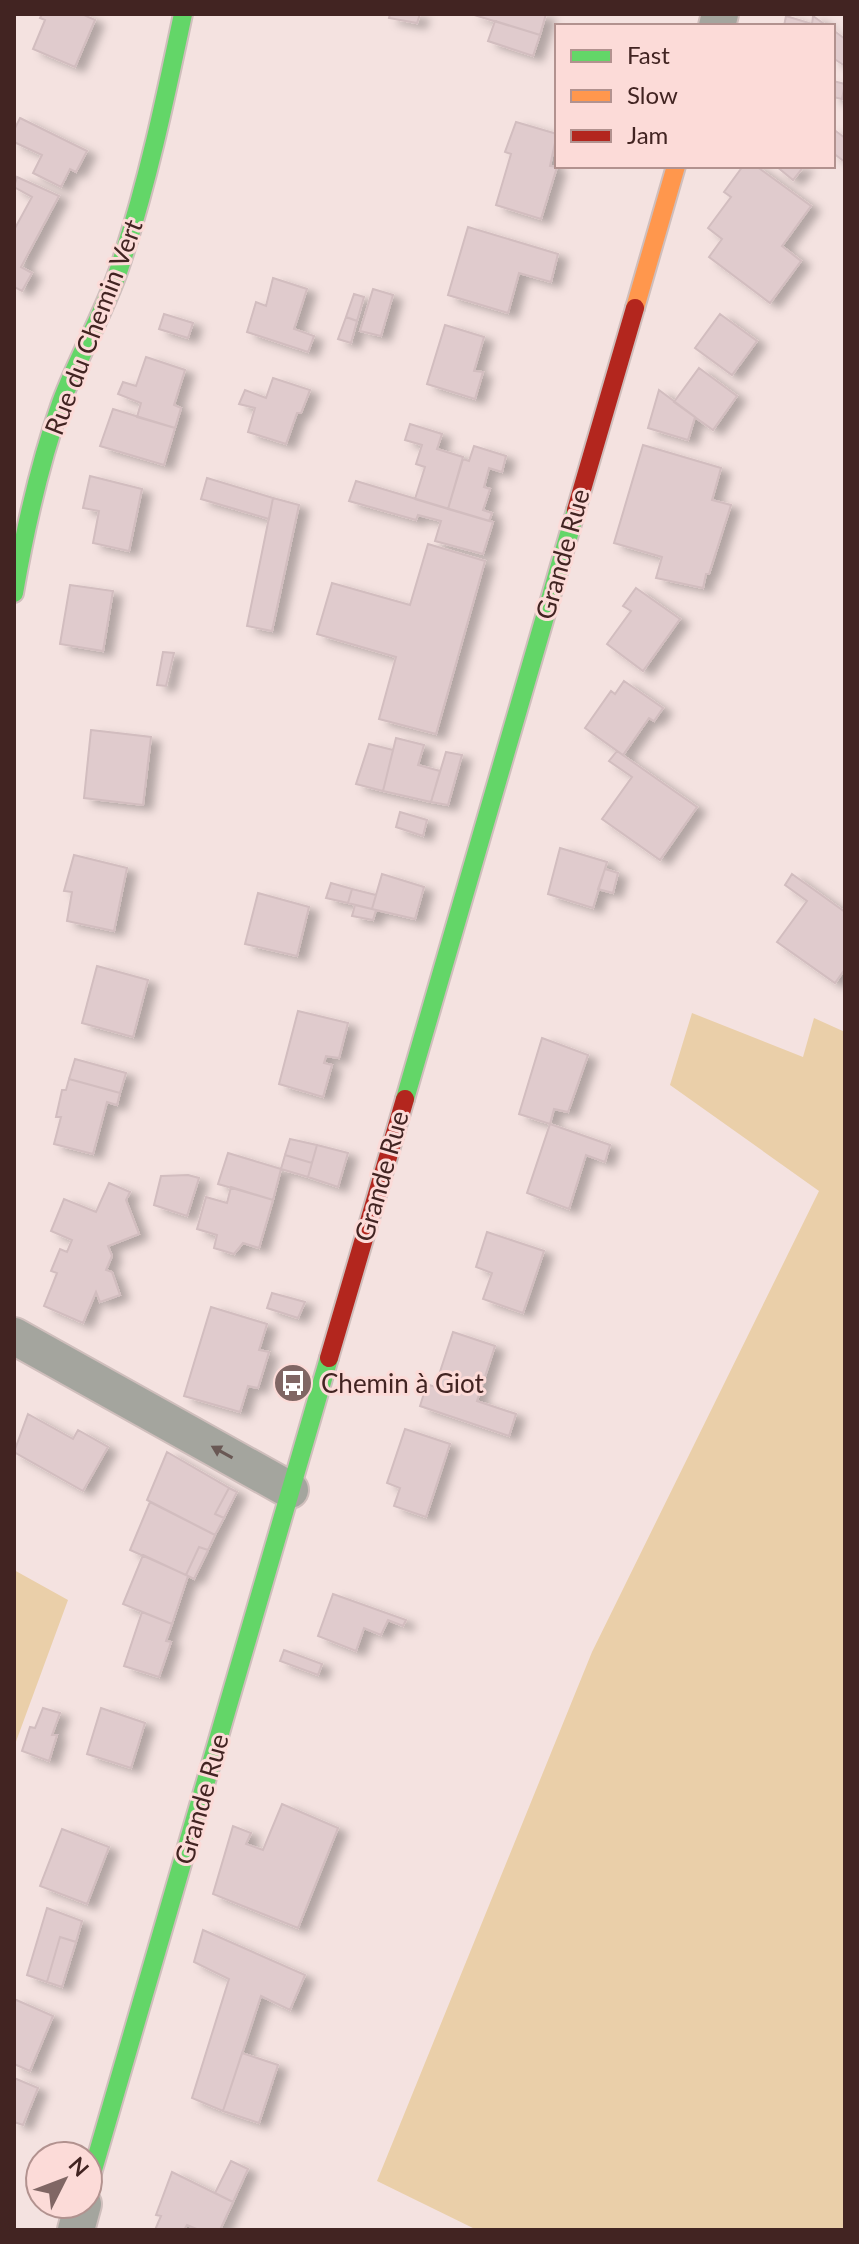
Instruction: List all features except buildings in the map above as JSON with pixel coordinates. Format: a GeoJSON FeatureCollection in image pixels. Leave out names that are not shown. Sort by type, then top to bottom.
{"type":"FeatureCollection","features":[{"type":"Feature","properties":{"kind":"street","name":"Rue du Chemin Vert"},"geometry":{"type":"LineString","coordinates":[[14,593],[26,521],[61,402],[106,305],[137,212],[163,113],[183,14]]}},
{"type":"Feature","properties":{"kind":"street","name":"Grande Rue"},"geometry":{"type":"LineString","coordinates":[[102,2140],[675,168]]}},
{"type":"Feature","properties":{"kind":"street"},"geometry":{"type":"LineString","coordinates":[[14,1336],[290,1490]]}},
{"type":"Feature","properties":{"kind":"shaded area"},"geometry":{"type":"Polygon","coordinates":[[[692,1013],[803,1057],[814,1018],[845,1032],[845,2230],[477,2230],[377,2181],[592,1652],[819,1191],[670,1085],[692,1013]]]}},
{"type":"Feature","properties":{"kind":"shaded area"},"geometry":{"type":"Polygon","coordinates":[[[14,1570],[68,1600],[14,1747],[14,1570]]]}},
{"type":"Feature","properties":{"kind":"traffic: fast"},"geometry":{"type":"LineString","coordinates":[[14,593],[33,497],[53,426],[113,286],[129,238],[183,14]]}},
{"type":"Feature","properties":{"kind":"traffic: fast"},"geometry":{"type":"LineString","coordinates":[[405,1099],[576,510]]}},
{"type":"Feature","properties":{"kind":"traffic: fast"},"geometry":{"type":"LineString","coordinates":[[102,2140],[329,1358]]}},
{"type":"Feature","properties":{"kind":"traffic: slow"},"geometry":{"type":"LineString","coordinates":[[635,308],[675,168]]}},
{"type":"Feature","properties":{"kind":"traffic: jam"},"geometry":{"type":"LineString","coordinates":[[576,510],[635,308]]}},
{"type":"Feature","properties":{"kind":"traffic: jam"},"geometry":{"type":"LineString","coordinates":[[329,1358],[405,1099]]}},
{"type":"Feature","properties":{"kind":"place","name":"Chemin à Giot"},"geometry":{"type":"Point","coordinates":[293,1383]}}]}
